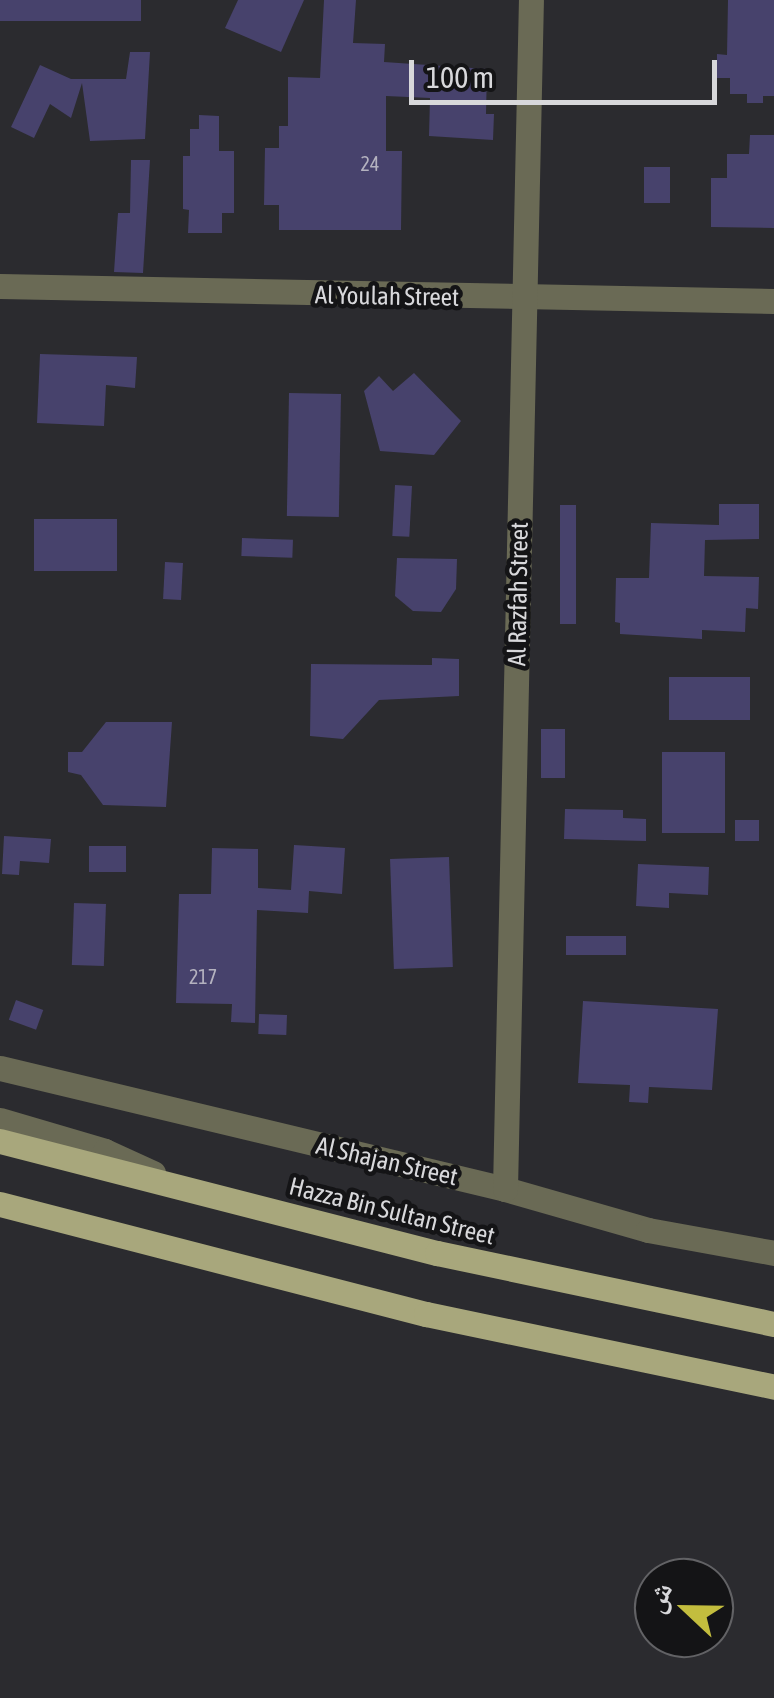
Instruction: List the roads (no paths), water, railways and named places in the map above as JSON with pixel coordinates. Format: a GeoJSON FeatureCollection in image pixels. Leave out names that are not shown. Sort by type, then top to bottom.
{"type":"FeatureCollection","features":[{"type":"Feature","properties":{"kind":"main road","name":"Hazza Bin Sultan Street"},"geometry":{"type":"LineString","coordinates":[[0,1141],[456,1258],[774,1324]]}},
{"type":"Feature","properties":{"kind":"main road"},"geometry":{"type":"LineString","coordinates":[[0,1204],[426,1314],[774,1387]]}},
{"type":"Feature","properties":{"kind":"street","name":"Al Razfah Street"},"geometry":{"type":"LineString","coordinates":[[505,1189],[531,0]]}},
{"type":"Feature","properties":{"kind":"street","name":"Al Youlah Street"},"geometry":{"type":"LineString","coordinates":[[0,286],[774,301]]}},
{"type":"Feature","properties":{"kind":"street","name":"Al Shajan Street"},"geometry":{"type":"LineString","coordinates":[[0,1068],[505,1189],[648,1230],[774,1253]]}},
{"type":"Feature","properties":{"kind":"street"},"geometry":{"type":"LineString","coordinates":[[0,1120],[105,1151],[183,1191]]}}]}
